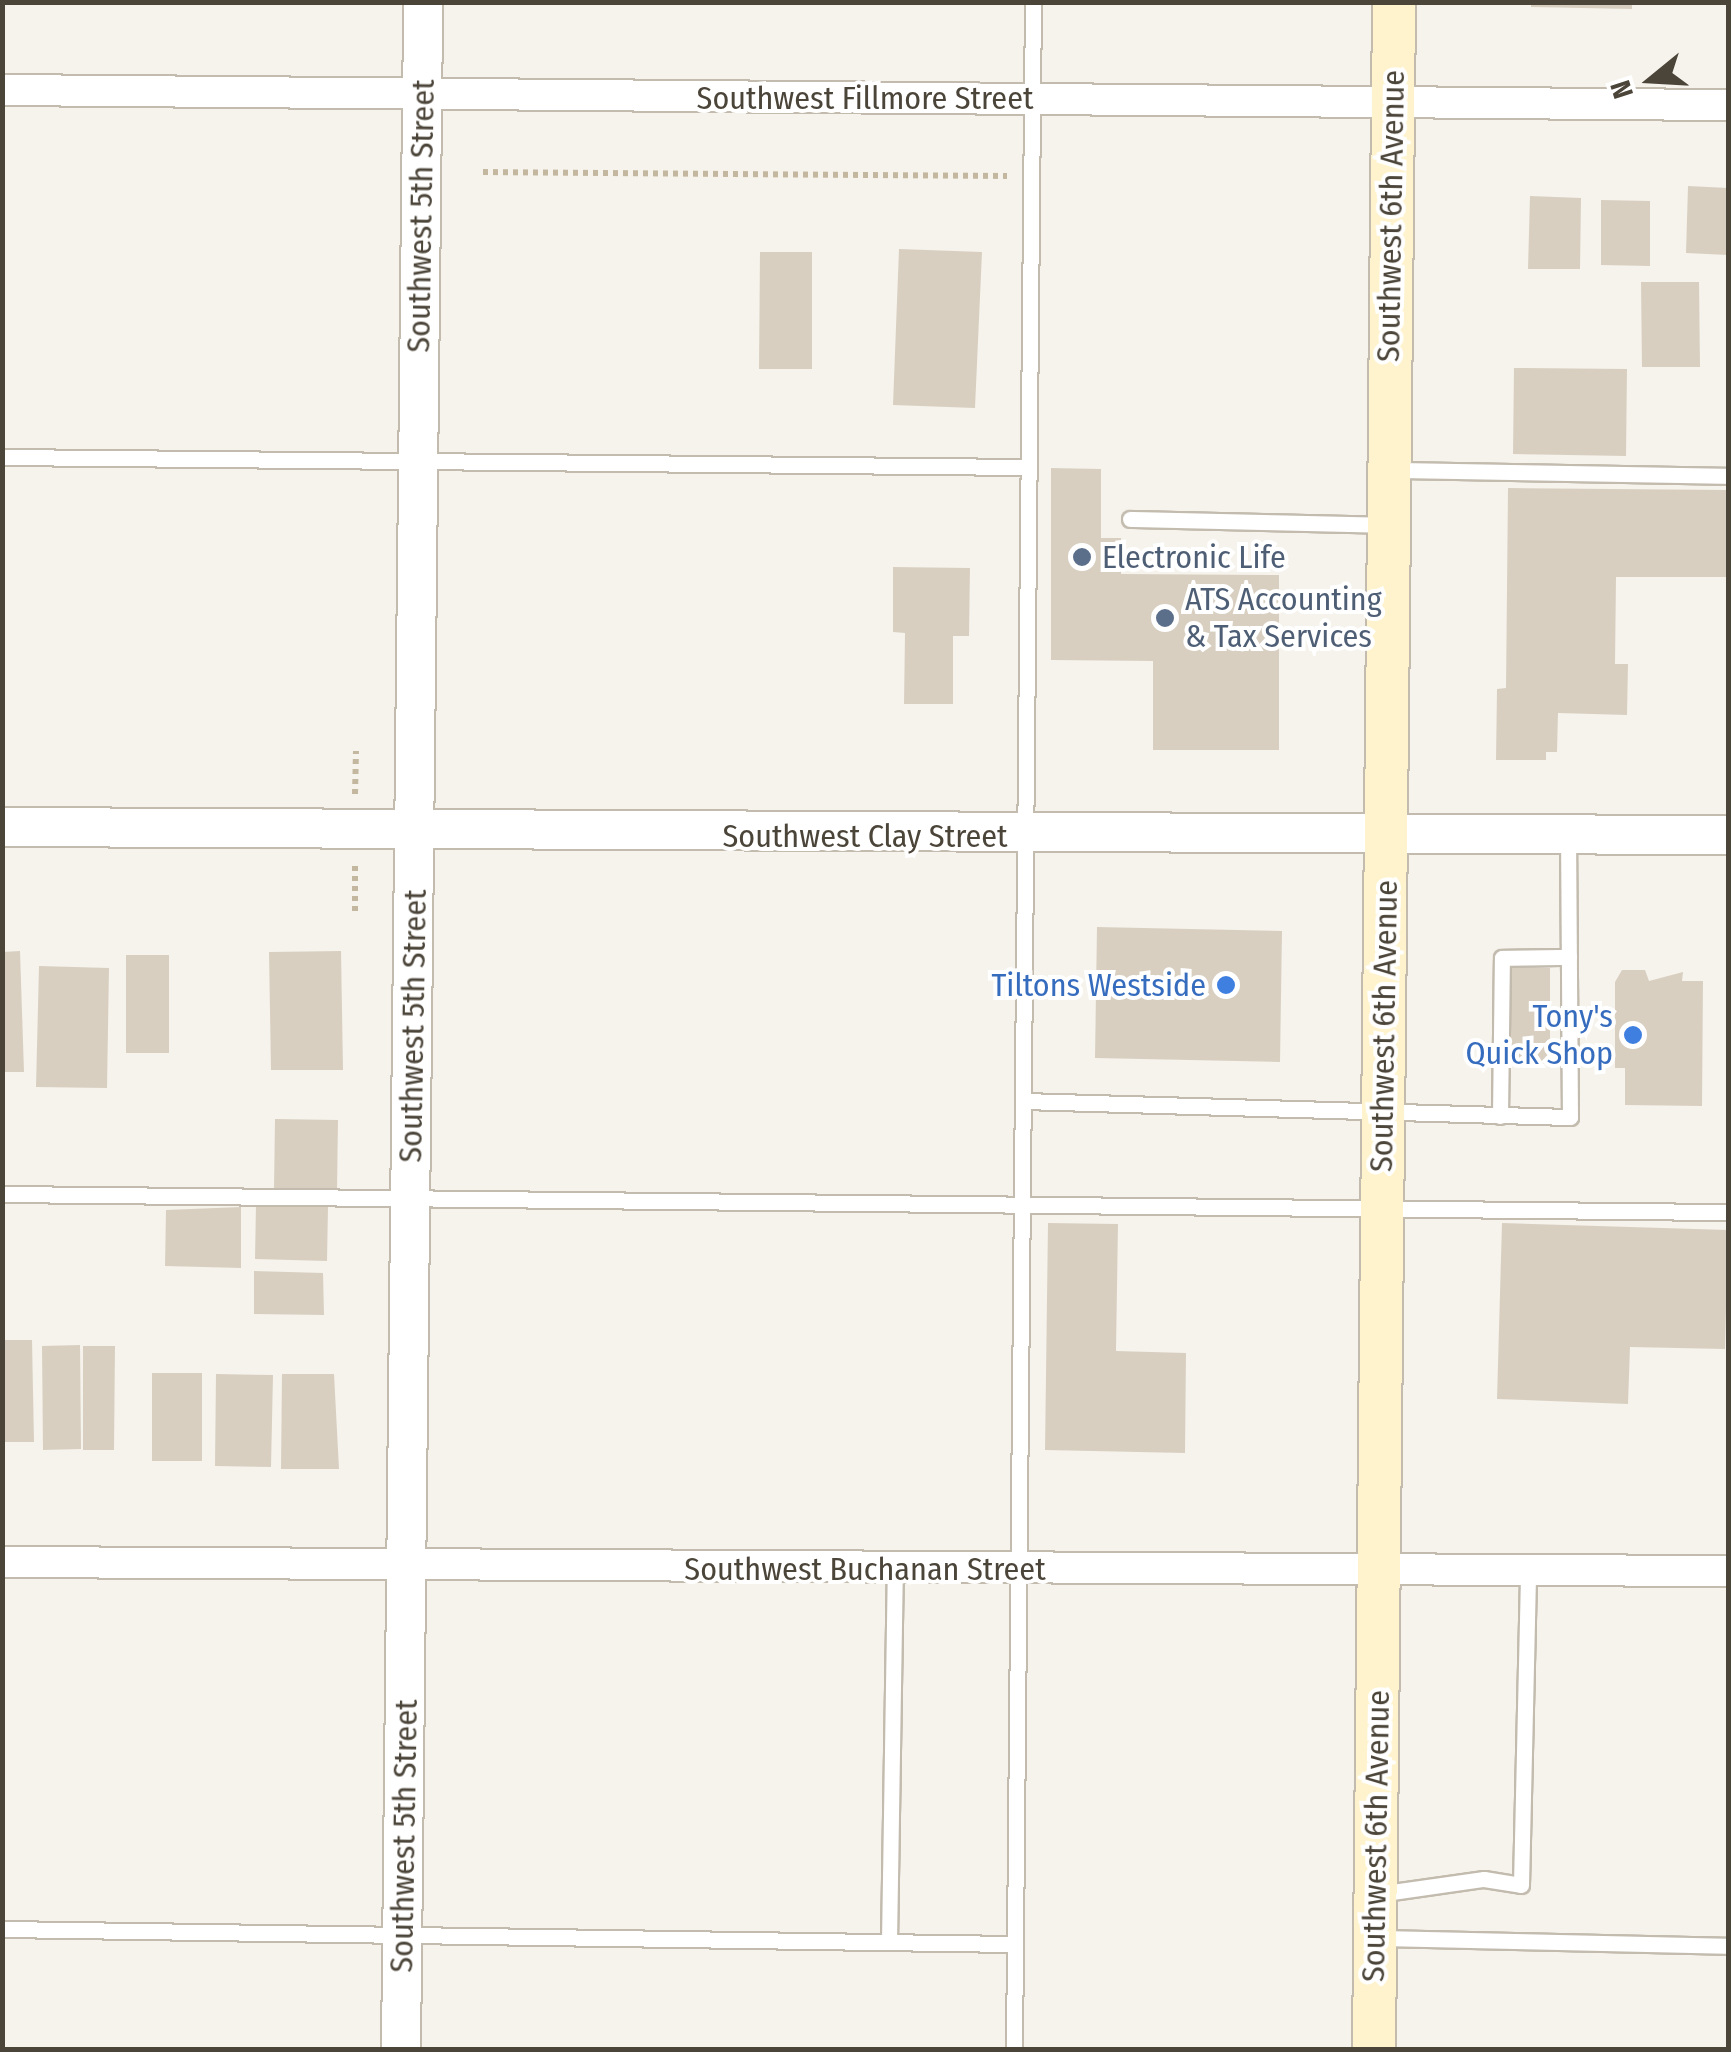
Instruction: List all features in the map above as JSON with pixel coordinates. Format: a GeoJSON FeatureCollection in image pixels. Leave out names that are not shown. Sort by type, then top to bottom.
{"type":"FeatureCollection","features":[{"type":"Feature","properties":{"kind":"main road","name":"Southwest 6th Avenue"},"geometry":{"type":"LineString","coordinates":[[1374,2050],[1394,2]]}},
{"type":"Feature","properties":{"kind":"street","name":"Southwest 5th Street"},"geometry":{"type":"LineString","coordinates":[[401,2050],[423,2]]}},
{"type":"Feature","properties":{"kind":"street","name":"Southwest Fillmore Street"},"geometry":{"type":"LineString","coordinates":[[2,90],[1728,105]]}},
{"type":"Feature","properties":{"kind":"street","name":"Southwest Clay Street"},"geometry":{"type":"LineString","coordinates":[[2,827],[1026,837],[1728,835]]}},
{"type":"Feature","properties":{"kind":"street","name":"Southwest Buchanan Street"},"geometry":{"type":"LineString","coordinates":[[2,1562],[406,1568],[1728,1571]]}},
{"type":"Feature","properties":{"kind":"lane"},"geometry":{"type":"LineString","coordinates":[[1014,2050],[1033,2]]}},
{"type":"Feature","properties":{"kind":"lane"},"geometry":{"type":"LineString","coordinates":[[2,457],[1028,467]]}},
{"type":"Feature","properties":{"kind":"lane"},"geometry":{"type":"LineString","coordinates":[[1389,470],[1728,476]]}},
{"type":"Feature","properties":{"kind":"lane"},"geometry":{"type":"LineString","coordinates":[[1130,519],[1389,526]]}},
{"type":"Feature","properties":{"kind":"lane"},"geometry":{"type":"LineString","coordinates":[[1023,1102],[1570,1117],[1568,836]]}},
{"type":"Feature","properties":{"kind":"lane"},"geometry":{"type":"LineString","coordinates":[[1500,1116],[1502,958],[1569,957]]}},
{"type":"Feature","properties":{"kind":"lane"},"geometry":{"type":"LineString","coordinates":[[2,1194],[1022,1203],[1382,1212],[1728,1212]]}},
{"type":"Feature","properties":{"kind":"lane"},"geometry":{"type":"LineString","coordinates":[[888,1942],[894,1568]]}},
{"type":"Feature","properties":{"kind":"lane"},"geometry":{"type":"LineString","coordinates":[[1378,1894],[1484,1879],[1521,1885],[1528,1572]]}},
{"type":"Feature","properties":{"kind":"lane"},"geometry":{"type":"LineString","coordinates":[[2,1929],[1015,1944]]}},
{"type":"Feature","properties":{"kind":"lane"},"geometry":{"type":"LineString","coordinates":[[1375,1938],[1728,1946]]}},
{"type":"Feature","properties":{"kind":"path"},"geometry":{"type":"LineString","coordinates":[[483,172],[1023,176]]}},
{"type":"Feature","properties":{"kind":"building"},"geometry":{"type":"Polygon","coordinates":[[[1531,2],[1632,2],[1632,9],[1531,7],[1531,2]]]}},
{"type":"Feature","properties":{"kind":"building"},"geometry":{"type":"Polygon","coordinates":[[[1688,186],[1728,188],[1728,255],[1686,253],[1688,186]]]}},
{"type":"Feature","properties":{"kind":"building"},"geometry":{"type":"Polygon","coordinates":[[[1530,196],[1581,198],[1580,269],[1528,269],[1530,196]]]}},
{"type":"Feature","properties":{"kind":"building"},"geometry":{"type":"Polygon","coordinates":[[[1601,200],[1650,201],[1650,266],[1601,265],[1601,200]]]}},
{"type":"Feature","properties":{"kind":"building"},"geometry":{"type":"Polygon","coordinates":[[[899,249],[982,252],[975,408],[893,405],[899,249]]]}},
{"type":"Feature","properties":{"kind":"building"},"geometry":{"type":"Polygon","coordinates":[[[760,252],[812,252],[812,369],[759,369],[760,252]]]}},
{"type":"Feature","properties":{"kind":"building"},"geometry":{"type":"Polygon","coordinates":[[[1641,282],[1699,282],[1700,367],[1642,367],[1641,282]]]}},
{"type":"Feature","properties":{"kind":"building"},"geometry":{"type":"Polygon","coordinates":[[[1514,368],[1627,369],[1626,456],[1513,454],[1514,368]]]}},
{"type":"Feature","properties":{"kind":"building"},"geometry":{"type":"Polygon","coordinates":[[[1051,468],[1101,469],[1101,538],[1121,538],[1121,574],[1279,575],[1279,750],[1153,750],[1153,661],[1051,660],[1051,468]]]}},
{"type":"Feature","properties":{"kind":"building"},"geometry":{"type":"Polygon","coordinates":[[[1508,488],[1728,490],[1728,577],[1616,577],[1615,664],[1628,664],[1627,715],[1558,713],[1557,752],[1546,752],[1546,760],[1496,760],[1497,689],[1506,688],[1508,488]]]}},
{"type":"Feature","properties":{"kind":"building"},"geometry":{"type":"Polygon","coordinates":[[[893,567],[970,568],[969,636],[953,636],[953,704],[904,704],[905,633],[893,632],[893,567]]]}},
{"type":"Feature","properties":{"kind":"building"},"geometry":{"type":"Polygon","coordinates":[[[1097,927],[1282,931],[1280,1062],[1095,1058],[1097,927]]]}},
{"type":"Feature","properties":{"kind":"building"},"geometry":{"type":"Polygon","coordinates":[[[20,951],[24,1072],[2,1072],[2,952],[20,951]]]}},
{"type":"Feature","properties":{"kind":"building"},"geometry":{"type":"Polygon","coordinates":[[[341,951],[343,1070],[271,1070],[269,952],[341,951]]]}},
{"type":"Feature","properties":{"kind":"building"},"geometry":{"type":"Polygon","coordinates":[[[126,955],[169,955],[169,1053],[126,1053],[126,955]]]}},
{"type":"Feature","properties":{"kind":"building"},"geometry":{"type":"Polygon","coordinates":[[[39,966],[109,968],[107,1088],[36,1087],[39,966]]]}},
{"type":"Feature","properties":{"kind":"building"},"geometry":{"type":"Polygon","coordinates":[[[1507,968],[1550,968],[1550,1064],[1507,1064],[1507,968]]]}},
{"type":"Feature","properties":{"kind":"building"},"geometry":{"type":"Polygon","coordinates":[[[1622,970],[1645,970],[1649,981],[1683,972],[1682,981],[1703,981],[1702,1106],[1625,1105],[1625,1068],[1615,1068],[1615,982],[1622,970]]]}},
{"type":"Feature","properties":{"kind":"building"},"geometry":{"type":"Polygon","coordinates":[[[275,1119],[338,1120],[337,1191],[274,1189],[275,1119]]]}},
{"type":"Feature","properties":{"kind":"building"},"geometry":{"type":"Polygon","coordinates":[[[256,1204],[328,1206],[327,1261],[255,1259],[256,1204]]]}},
{"type":"Feature","properties":{"kind":"building"},"geometry":{"type":"Polygon","coordinates":[[[241,1207],[241,1268],[165,1266],[166,1210],[241,1207]]]}},
{"type":"Feature","properties":{"kind":"building"},"geometry":{"type":"Polygon","coordinates":[[[1048,1223],[1118,1224],[1116,1351],[1186,1353],[1185,1453],[1045,1450],[1048,1223]]]}},
{"type":"Feature","properties":{"kind":"building"},"geometry":{"type":"Polygon","coordinates":[[[1502,1223],[1728,1230],[1725,1349],[1630,1347],[1628,1404],[1497,1399],[1502,1223]]]}},
{"type":"Feature","properties":{"kind":"building"},"geometry":{"type":"Polygon","coordinates":[[[254,1271],[323,1273],[324,1315],[254,1314],[254,1271]]]}},
{"type":"Feature","properties":{"kind":"building"},"geometry":{"type":"Polygon","coordinates":[[[2,1340],[32,1340],[34,1442],[2,1442],[2,1340]]]}},
{"type":"Feature","properties":{"kind":"building"},"geometry":{"type":"Polygon","coordinates":[[[80,1345],[81,1449],[43,1450],[42,1346],[80,1345]]]}},
{"type":"Feature","properties":{"kind":"building"},"geometry":{"type":"Polygon","coordinates":[[[83,1346],[115,1346],[114,1450],[83,1450],[83,1346]]]}},
{"type":"Feature","properties":{"kind":"building"},"geometry":{"type":"Polygon","coordinates":[[[152,1373],[202,1373],[202,1461],[152,1461],[152,1373]]]}},
{"type":"Feature","properties":{"kind":"building"},"geometry":{"type":"Polygon","coordinates":[[[216,1374],[273,1375],[271,1467],[215,1466],[216,1374]]]}},
{"type":"Feature","properties":{"kind":"building"},"geometry":{"type":"Polygon","coordinates":[[[282,1374],[334,1374],[339,1469],[281,1469],[282,1374]]]}},
{"type":"Feature","properties":{"kind":"place","name":"Electronic Life"},"geometry":{"type":"Point","coordinates":[1082,557]}},
{"type":"Feature","properties":{"kind":"place","name":"ATS Accounting & Tax Services"},"geometry":{"type":"Point","coordinates":[1165,618]}},
{"type":"Feature","properties":{"kind":"place","name":"Tiltons Westside"},"geometry":{"type":"Point","coordinates":[1226,985]}},
{"type":"Feature","properties":{"kind":"place","name":"Tony's Quick Shop"},"geometry":{"type":"Point","coordinates":[1633,1035]}}]}
